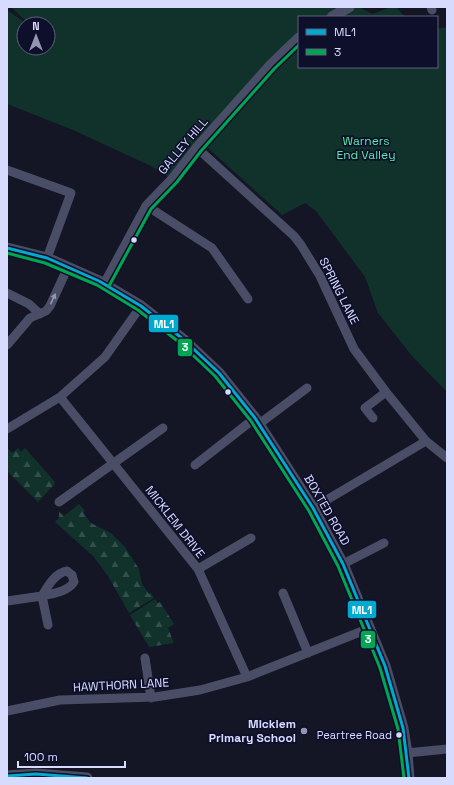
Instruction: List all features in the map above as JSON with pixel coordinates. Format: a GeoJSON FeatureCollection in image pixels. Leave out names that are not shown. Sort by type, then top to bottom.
{"type":"FeatureCollection","features":[{"type":"Feature","properties":{"kind":"street"},"geometry":{"type":"LineString","coordinates":[[334,16],[348,7]]}},
{"type":"Feature","properties":{"kind":"street","name":"GALLEY HILL"},"geometry":{"type":"LineString","coordinates":[[105,284],[147,206],[173,179],[197,148],[271,65],[298,39]]}},
{"type":"Feature","properties":{"kind":"street","name":"SPRING LANE"},"geometry":{"type":"LineString","coordinates":[[197,148],[294,236],[320,276],[354,349],[386,392],[426,441],[447,458]]}},
{"type":"Feature","properties":{"kind":"street"},"geometry":{"type":"LineString","coordinates":[[7,170],[71,193],[47,258]]}},
{"type":"Feature","properties":{"kind":"street"},"geometry":{"type":"LineString","coordinates":[[147,206],[212,248],[248,298]]}},
{"type":"Feature","properties":{"kind":"street","name":"BOXTED ROAD"},"geometry":{"type":"LineString","coordinates":[[7,248],[47,258],[68,267],[105,284],[141,306],[183,339],[219,373],[257,421],[313,508],[343,564],[385,666],[395,699],[407,753],[409,778]]}},
{"type":"Feature","properties":{"kind":"street"},"geometry":{"type":"LineString","coordinates":[[7,345],[30,318],[46,311],[50,306],[68,267]]}},
{"type":"Feature","properties":{"kind":"street"},"geometry":{"type":"LineString","coordinates":[[7,293],[29,304],[40,314]]}},
{"type":"Feature","properties":{"kind":"street"},"geometry":{"type":"LineString","coordinates":[[7,429],[60,397],[104,357],[141,306]]}},
{"type":"Feature","properties":{"kind":"street"},"geometry":{"type":"LineString","coordinates":[[195,465],[307,388]]}},
{"type":"Feature","properties":{"kind":"street"},"geometry":{"type":"LineString","coordinates":[[373,418],[365,408],[386,392]]}},
{"type":"Feature","properties":{"kind":"street","name":"MICKLEM DRIVE"},"geometry":{"type":"LineString","coordinates":[[60,397],[198,569],[247,677]]}},
{"type":"Feature","properties":{"kind":"street"},"geometry":{"type":"LineString","coordinates":[[59,502],[163,428]]}},
{"type":"Feature","properties":{"kind":"street"},"geometry":{"type":"LineString","coordinates":[[313,508],[426,441]]}},
{"type":"Feature","properties":{"kind":"street"},"geometry":{"type":"LineString","coordinates":[[198,569],[251,538]]}},
{"type":"Feature","properties":{"kind":"street"},"geometry":{"type":"LineString","coordinates":[[343,564],[384,543]]}},
{"type":"Feature","properties":{"kind":"street"},"geometry":{"type":"LineString","coordinates":[[283,593],[308,653]]}},
{"type":"Feature","properties":{"kind":"street"},"geometry":{"type":"LineString","coordinates":[[7,601],[42,596],[48,625]]}},
{"type":"Feature","properties":{"kind":"street","name":"HAWTHORN LANE"},"geometry":{"type":"LineString","coordinates":[[7,711],[60,700],[151,698],[200,690],[247,677],[370,628]]}},
{"type":"Feature","properties":{"kind":"street"},"geometry":{"type":"LineString","coordinates":[[145,658],[151,698]]}},
{"type":"Feature","properties":{"kind":"street"},"geometry":{"type":"LineString","coordinates":[[407,753],[447,748]]}},
{"type":"Feature","properties":{"kind":"street"},"geometry":{"type":"LineString","coordinates":[[7,774],[36,774],[83,778]]}},
{"type":"Feature","properties":{"kind":"green space","name":"Warners End Valley"},"geometry":{"type":"Polygon","coordinates":[[[11,7],[359,7],[372,14],[391,7],[396,7],[404,16],[298,16],[298,68],[438,68],[438,29],[447,27],[447,392],[412,356],[378,313],[365,277],[316,211],[305,203],[282,215],[200,141],[168,177],[151,166],[73,130],[7,104],[7,10],[16,16],[16,56],[56,56],[56,16],[21,16],[11,7]]]}},
{"type":"Feature","properties":{"kind":"green space"},"geometry":{"type":"Polygon","coordinates":[[[7,447],[12,453],[18,448],[21,452],[25,448],[55,482],[38,502],[7,471],[7,447]]]}},
{"type":"Feature","properties":{"kind":"green space"},"geometry":{"type":"Polygon","coordinates":[[[79,504],[85,511],[83,512],[91,523],[111,533],[125,547],[139,569],[142,584],[154,598],[129,613],[108,576],[93,556],[55,522],[59,518],[59,512],[64,516],[79,504]]]}},
{"type":"Feature","properties":{"kind":"green space"},"geometry":{"type":"Polygon","coordinates":[[[155,599],[158,603],[160,602],[174,624],[168,628],[174,643],[149,647],[130,615],[155,599]]]}},
{"type":"Feature","properties":{"kind":"transit line","name":"3"},"geometry":{"type":"LineString","coordinates":[[109,286],[151,209],[177,182],[201,151],[275,68],[298,46]]}},
{"type":"Feature","properties":{"kind":"transit line","name":"ML1"},"geometry":{"type":"LineString","coordinates":[[7,248],[47,258],[99,281],[141,306],[183,339],[219,373],[255,418],[313,508],[343,564],[385,666],[403,728],[409,778]]}},
{"type":"Feature","properties":{"kind":"transit line","name":"3"},"geometry":{"type":"LineString","coordinates":[[7,253],[45,263],[97,285],[138,310],[180,343],[215,376],[251,421],[309,511],[338,566],[380,668],[398,729],[404,778]]}},
{"type":"Feature","properties":{"kind":"transit line","name":"ML1"},"geometry":{"type":"LineString","coordinates":[[7,776],[36,774],[87,778]]}},
{"type":"Feature","properties":{"kind":"place","name":"Micklem Primary School"},"geometry":{"type":"Point","coordinates":[304,731]}},
{"type":"Feature","properties":{"kind":"place","name":"Peartree Road"},"geometry":{"type":"Point","coordinates":[399,735]}}]}
